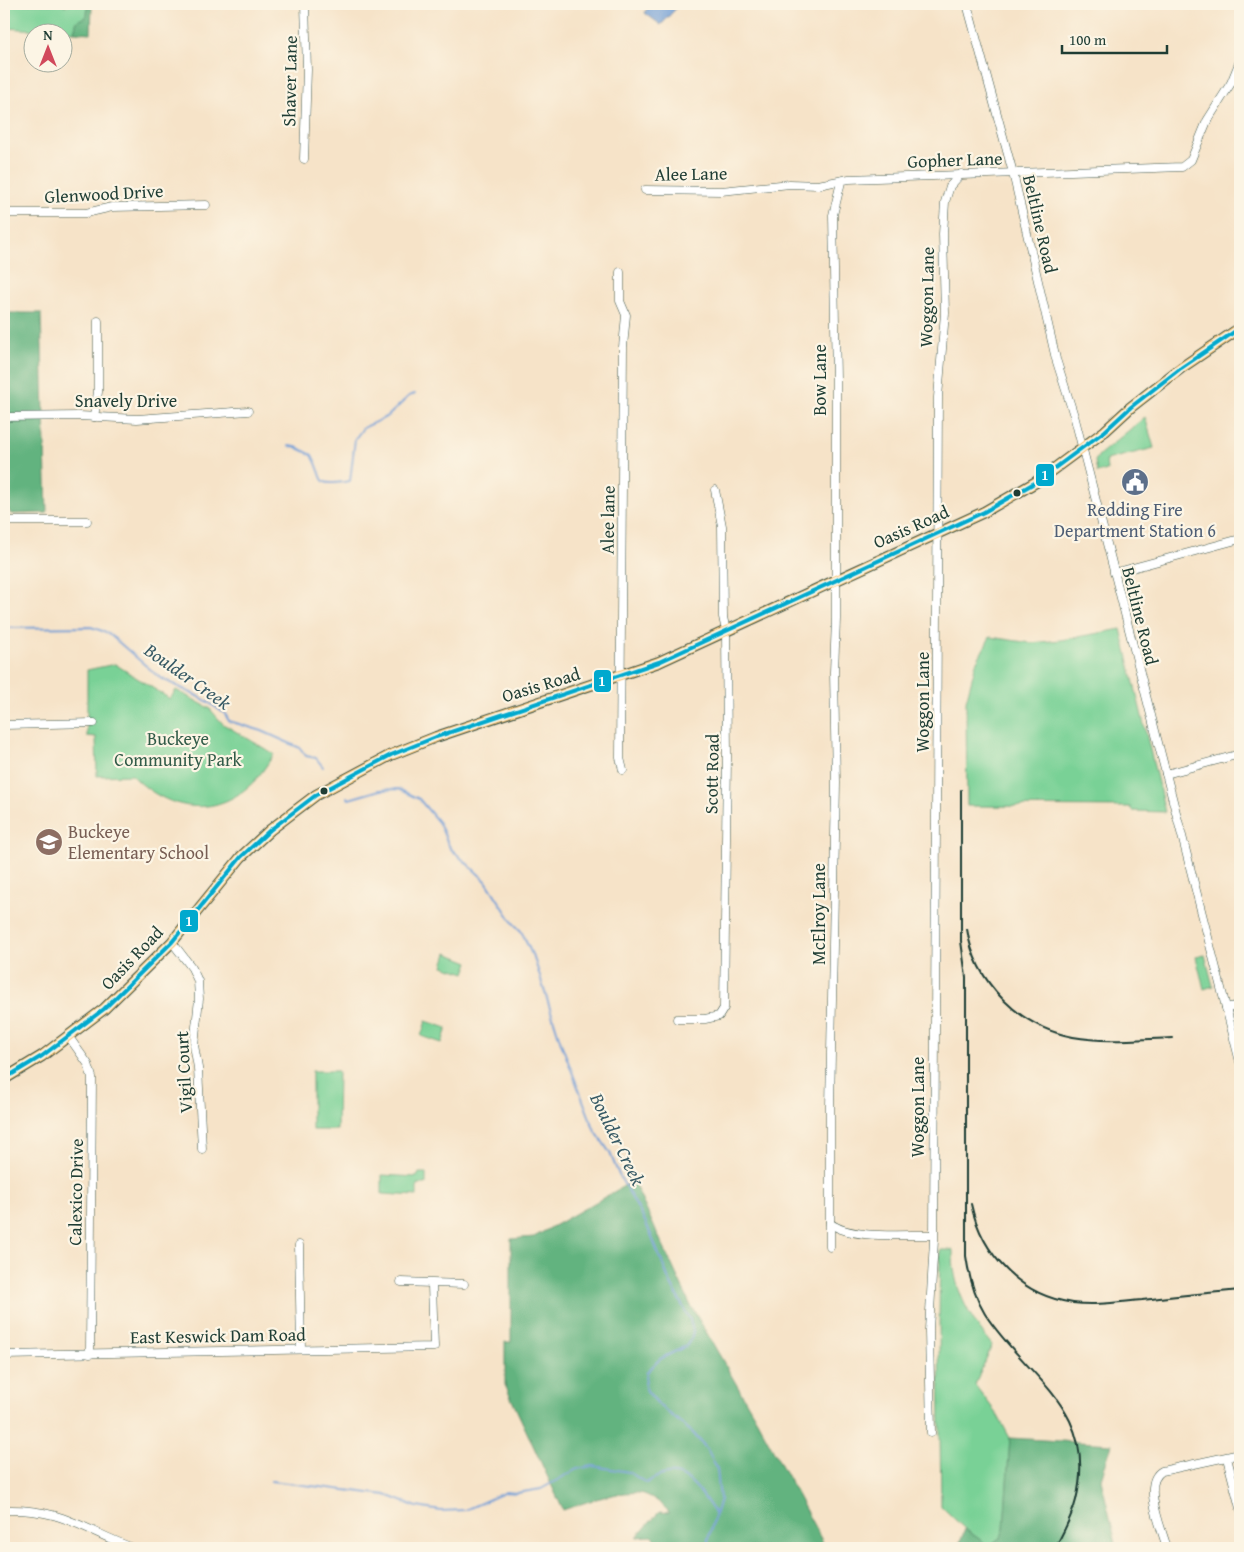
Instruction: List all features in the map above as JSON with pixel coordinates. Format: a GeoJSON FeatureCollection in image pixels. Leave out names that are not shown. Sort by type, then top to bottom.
{"type":"FeatureCollection","features":[{"type":"Feature","properties":{"kind":"main road","name":"Oasis Road"},"geometry":{"type":"LineString","coordinates":[[4,1079],[69,1037],[116,999],[172,942],[241,857],[270,830],[311,798],[340,780],[391,755],[474,723],[620,676],[726,631],[1012,498],[1082,448],[1181,368],[1240,328]]}},
{"type":"Feature","properties":{"kind":"street","name":"Shaver Lane"},"geometry":{"type":"LineString","coordinates":[[304,159],[307,70],[305,4]]}},
{"type":"Feature","properties":{"kind":"street","name":"Beltline Road"},"geometry":{"type":"LineString","coordinates":[[967,4],[1013,173],[1056,360],[1082,448],[1240,1062]]}},
{"type":"Feature","properties":{"kind":"street","name":"Gopher Lane"},"geometry":{"type":"LineString","coordinates":[[738,189],[961,174],[1182,167],[1191,160],[1207,121],[1231,83],[1240,61]]}},
{"type":"Feature","properties":{"kind":"street","name":"Woggon Lane"},"geometry":{"type":"LineString","coordinates":[[931,1433],[929,1330],[934,1235],[933,1092],[938,798],[938,397],[945,313],[943,234],[945,202],[950,186],[961,174]]}},
{"type":"Feature","properties":{"kind":"street","name":"Bow Lane"},"geometry":{"type":"LineString","coordinates":[[834,580],[836,379],[833,215],[841,182]]}},
{"type":"Feature","properties":{"kind":"street","name":"Alee Lane"},"geometry":{"type":"LineString","coordinates":[[645,190],[738,189]]}},
{"type":"Feature","properties":{"kind":"street","name":"Glenwood Drive"},"geometry":{"type":"LineString","coordinates":[[4,214],[86,213],[112,207],[206,205]]}},
{"type":"Feature","properties":{"kind":"street","name":"Alee lane"},"geometry":{"type":"LineString","coordinates":[[620,272],[620,301],[626,315],[623,347],[620,676],[620,758],[623,770]]}},
{"type":"Feature","properties":{"kind":"street"},"geometry":{"type":"LineString","coordinates":[[94,416],[98,392],[98,322]]}},
{"type":"Feature","properties":{"kind":"street","name":"Snavely Drive"},"geometry":{"type":"LineString","coordinates":[[4,417],[94,416],[138,419],[248,412]]}},
{"type":"Feature","properties":{"kind":"street","name":"Scott Road"},"geometry":{"type":"LineString","coordinates":[[677,1019],[705,1019],[719,1016],[724,1008],[727,757],[726,631],[723,617],[722,526],[715,490]]}},
{"type":"Feature","properties":{"kind":"street"},"geometry":{"type":"LineString","coordinates":[[4,521],[88,521]]}},
{"type":"Feature","properties":{"kind":"street"},"geometry":{"type":"LineString","coordinates":[[1114,573],[1240,539]]}},
{"type":"Feature","properties":{"kind":"street","name":"McElroy Lane"},"geometry":{"type":"LineString","coordinates":[[830,1247],[830,1107],[836,783],[834,580]]}},
{"type":"Feature","properties":{"kind":"street"},"geometry":{"type":"LineString","coordinates":[[4,725],[94,723]]}},
{"type":"Feature","properties":{"kind":"street"},"geometry":{"type":"LineString","coordinates":[[1166,774],[1240,754]]}},
{"type":"Feature","properties":{"kind":"street","name":"Vigil Court"},"geometry":{"type":"LineString","coordinates":[[172,942],[192,968],[198,980],[194,1045],[198,1068],[202,1149]]}},
{"type":"Feature","properties":{"kind":"street"},"geometry":{"type":"LineString","coordinates":[[1226,1008],[1240,1005]]}},
{"type":"Feature","properties":{"kind":"street","name":"Calexico Drive"},"geometry":{"type":"LineString","coordinates":[[69,1037],[88,1064],[92,1077],[90,1354]]}},
{"type":"Feature","properties":{"kind":"street"},"geometry":{"type":"LineString","coordinates":[[830,1223],[837,1229],[855,1233],[934,1235]]}},
{"type":"Feature","properties":{"kind":"street"},"geometry":{"type":"LineString","coordinates":[[300,1245],[302,1293],[301,1349]]}},
{"type":"Feature","properties":{"kind":"street"},"geometry":{"type":"LineString","coordinates":[[401,1282],[432,1285],[464,1284]]}},
{"type":"Feature","properties":{"kind":"street","name":"East Keswick Dam Road"},"geometry":{"type":"LineString","coordinates":[[4,1355],[434,1347],[432,1285]]}},
{"type":"Feature","properties":{"kind":"street"},"geometry":{"type":"LineString","coordinates":[[1167,1548],[1152,1491],[1155,1477],[1162,1471],[1240,1454]]}},
{"type":"Feature","properties":{"kind":"street"},"geometry":{"type":"LineString","coordinates":[[1227,1458],[1240,1508]]}},
{"type":"Feature","properties":{"kind":"street"},"geometry":{"type":"LineString","coordinates":[[4,1510],[52,1513],[133,1548]]}},
{"type":"Feature","properties":{"kind":"green space"},"geometry":{"type":"Polygon","coordinates":[[[4,4],[58,4],[67,6],[69,4],[88,4],[87,17],[77,21],[74,32],[72,32],[72,22],[22,22],[22,29],[4,28],[4,4]]]}},
{"type":"Feature","properties":{"kind":"green space"},"geometry":{"type":"Polygon","coordinates":[[[88,4],[92,4],[91,33],[74,32],[77,21],[87,16],[88,4]]]}},
{"type":"Feature","properties":{"kind":"green space"},"geometry":{"type":"Polygon","coordinates":[[[4,313],[41,313],[47,513],[11,514],[4,504],[4,313]]]}},
{"type":"Feature","properties":{"kind":"green space"},"geometry":{"type":"Polygon","coordinates":[[[1145,417],[1154,448],[1106,460],[1107,470],[1097,473],[1095,461],[1099,455],[1145,417]]]}},
{"type":"Feature","properties":{"kind":"green space"},"geometry":{"type":"Polygon","coordinates":[[[1121,629],[1165,812],[1132,811],[1130,807],[967,806],[966,701],[976,663],[990,637],[1031,643],[1061,640],[1121,629]]]}},
{"type":"Feature","properties":{"kind":"green space","name":"Buckeye Community Park"},"geometry":{"type":"Polygon","coordinates":[[[115,664],[170,699],[176,690],[209,708],[223,724],[274,754],[259,776],[248,787],[218,804],[203,806],[188,806],[173,802],[158,795],[132,775],[97,776],[96,737],[87,736],[87,670],[115,664]]]}},
{"type":"Feature","properties":{"kind":"green space"},"geometry":{"type":"Polygon","coordinates":[[[447,953],[469,962],[465,973],[443,966],[447,953]]]}},
{"type":"Feature","properties":{"kind":"green space"},"geometry":{"type":"Polygon","coordinates":[[[1205,955],[1213,986],[1204,989],[1196,957],[1205,955]]]}},
{"type":"Feature","properties":{"kind":"green space"},"geometry":{"type":"Polygon","coordinates":[[[426,1021],[447,1028],[442,1043],[421,1036],[426,1021]]]}},
{"type":"Feature","properties":{"kind":"green space"},"geometry":{"type":"Polygon","coordinates":[[[312,1071],[338,1071],[337,1130],[312,1130],[312,1071]]]}},
{"type":"Feature","properties":{"kind":"green space"},"geometry":{"type":"Polygon","coordinates":[[[419,1173],[426,1173],[426,1184],[417,1184],[417,1196],[382,1194],[382,1175],[417,1177],[419,1173]]]}},
{"type":"Feature","properties":{"kind":"green space"},"geometry":{"type":"Polygon","coordinates":[[[633,1181],[690,1304],[757,1420],[826,1548],[660,1548],[660,1543],[652,1536],[637,1537],[659,1512],[670,1513],[662,1505],[644,1494],[625,1493],[604,1497],[563,1510],[505,1385],[505,1342],[511,1342],[511,1239],[534,1237],[633,1181]]]}},
{"type":"Feature","properties":{"kind":"green space"},"geometry":{"type":"Polygon","coordinates":[[[940,1250],[953,1250],[955,1277],[959,1289],[969,1313],[992,1345],[975,1385],[997,1414],[1010,1438],[1004,1530],[1001,1537],[989,1546],[965,1529],[941,1506],[940,1250]]]}},
{"type":"Feature","properties":{"kind":"green space"},"geometry":{"type":"Polygon","coordinates":[[[1010,1438],[1112,1444],[1101,1479],[1117,1548],[958,1548],[965,1529],[989,1546],[1001,1537],[1004,1529],[1010,1438]]]}},
{"type":"Feature","properties":{"kind":"water"},"geometry":{"type":"Polygon","coordinates":[[[649,4],[680,4],[661,25],[645,13],[649,4]]]}},
{"type":"Feature","properties":{"kind":"waterway"},"geometry":{"type":"LineString","coordinates":[[289,446],[296,447],[312,455],[323,480],[326,482],[350,481],[355,439],[363,428],[388,416],[409,396],[415,394]]}},
{"type":"Feature","properties":{"kind":"waterway","name":"Boulder Creek"},"geometry":{"type":"LineString","coordinates":[[4,628],[91,627],[108,633],[159,677],[205,700],[225,714],[229,721],[262,731],[300,748],[306,756],[316,758],[323,767]]}},
{"type":"Feature","properties":{"kind":"waterway","name":"Boulder Creek"},"geometry":{"type":"LineString","coordinates":[[347,797],[349,799],[380,790],[398,789],[419,799],[439,823],[450,848],[486,881],[513,923],[521,931],[535,961],[561,1043],[594,1129],[610,1153],[619,1175],[646,1223],[670,1282],[690,1320],[693,1331],[691,1339],[686,1346],[660,1359],[647,1372],[645,1385],[647,1391],[660,1406],[693,1433],[707,1449],[717,1469],[720,1499],[708,1539],[708,1548]]}},
{"type":"Feature","properties":{"kind":"waterway"},"geometry":{"type":"LineString","coordinates":[[271,1481],[386,1495],[417,1507],[441,1511],[465,1510],[506,1492],[517,1493],[541,1489],[577,1469],[593,1466],[629,1472],[646,1483],[659,1476],[679,1475],[694,1485],[715,1513]]}},
{"type":"Feature","properties":{"kind":"railway"},"geometry":{"type":"LineString","coordinates":[[961,790],[961,941],[966,977],[966,1256],[973,1286],[985,1314],[1002,1337],[1054,1396],[1068,1417],[1077,1441],[1080,1468],[1076,1500],[1070,1519],[1055,1548]]}},
{"type":"Feature","properties":{"kind":"railway"},"geometry":{"type":"LineString","coordinates":[[967,929],[979,967],[990,984],[1003,1000],[1035,1024],[1054,1032],[1085,1039],[1173,1038]]}},
{"type":"Feature","properties":{"kind":"railway"},"geometry":{"type":"LineString","coordinates":[[971,1204],[976,1223],[994,1256],[1021,1282],[1037,1292],[1054,1299],[1073,1303],[1099,1304],[1240,1290]]}},
{"type":"Feature","properties":{"kind":"transit line","name":"1"},"geometry":{"type":"LineString","coordinates":[[4,1079],[42,1056],[104,1009],[172,942],[241,857],[270,830],[316,795],[391,755],[436,737],[659,662],[984,512],[1036,482],[1105,431],[1131,407],[1181,368],[1240,328]]}},
{"type":"Feature","properties":{"kind":"place","name":"Redding Fire Department Station 6"},"geometry":{"type":"Point","coordinates":[1135,482]}},
{"type":"Feature","properties":{"kind":"place","name":"Buckeye Elementary School"},"geometry":{"type":"Point","coordinates":[49,842]}}]}
